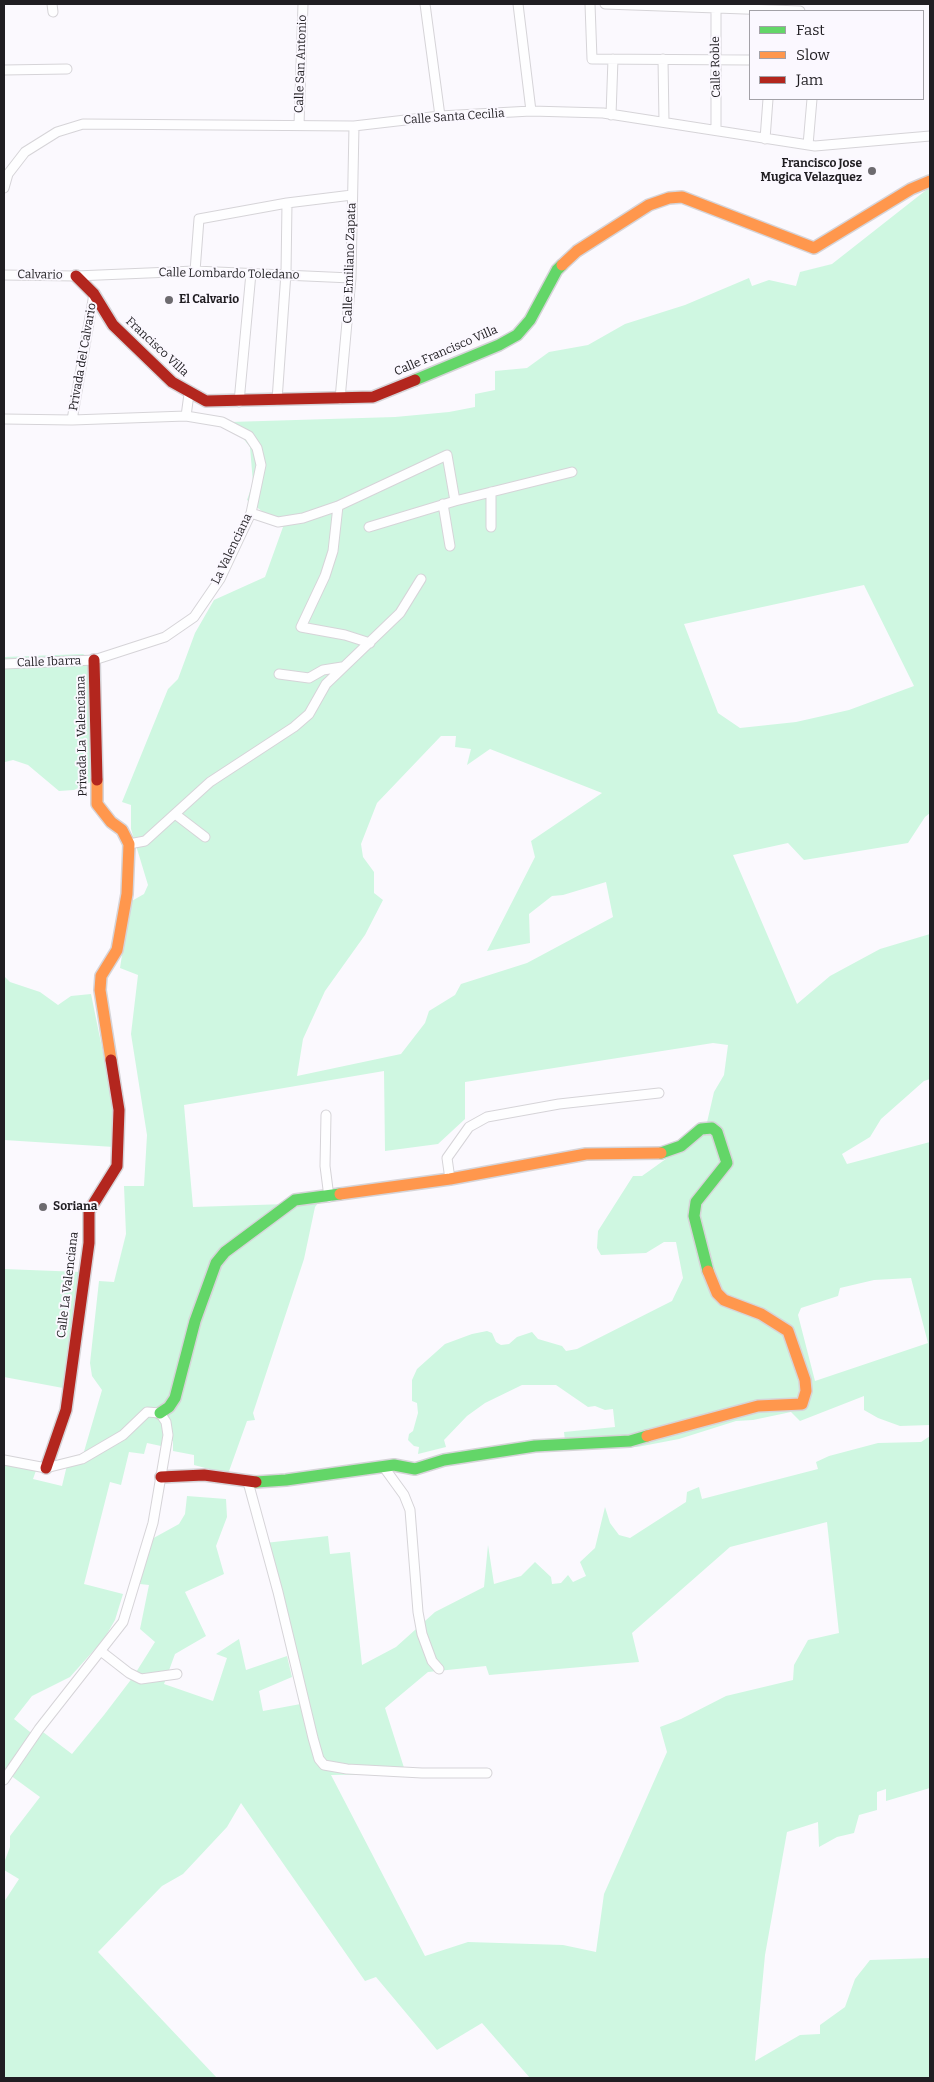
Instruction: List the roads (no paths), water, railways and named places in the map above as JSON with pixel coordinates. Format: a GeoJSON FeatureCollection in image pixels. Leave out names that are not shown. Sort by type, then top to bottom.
{"type":"FeatureCollection","features":[{"type":"Feature","properties":{"kind":"street","name":"Calle San Antonio"},"geometry":{"type":"LineString","coordinates":[[299,125],[303,4]]}},
{"type":"Feature","properties":{"kind":"street"},"geometry":{"type":"LineString","coordinates":[[425,4],[440,116]]}},
{"type":"Feature","properties":{"kind":"street"},"geometry":{"type":"LineString","coordinates":[[518,4],[531,111]]}},
{"type":"Feature","properties":{"kind":"street"},"geometry":{"type":"LineString","coordinates":[[590,4],[592,59],[749,60]]}},
{"type":"Feature","properties":{"kind":"street"},"geometry":{"type":"LineString","coordinates":[[605,4],[790,7]]}},
{"type":"Feature","properties":{"kind":"street","name":"Calle Roble"},"geometry":{"type":"LineString","coordinates":[[716,6],[716,130]]}},
{"type":"Feature","properties":{"kind":"street"},"geometry":{"type":"LineString","coordinates":[[611,114],[613,59]]}},
{"type":"Feature","properties":{"kind":"street"},"geometry":{"type":"LineString","coordinates":[[663,59],[664,122]]}},
{"type":"Feature","properties":{"kind":"street"},"geometry":{"type":"LineString","coordinates":[[4,70],[67,69]]}},
{"type":"Feature","properties":{"kind":"street"},"geometry":{"type":"LineString","coordinates":[[765,139],[768,100]]}},
{"type":"Feature","properties":{"kind":"street"},"geometry":{"type":"LineString","coordinates":[[808,145],[812,100]]}},
{"type":"Feature","properties":{"kind":"street","name":"Calle Santa Cecilia"},"geometry":{"type":"LineString","coordinates":[[4,188],[8,174],[25,152],[56,132],[83,124],[354,126],[440,116],[531,111],[611,114],[815,146],[930,136]]}},
{"type":"Feature","properties":{"kind":"street","name":"Calle Emiliano Zapata"},"geometry":{"type":"LineString","coordinates":[[340,399],[351,278],[354,126]]}},
{"type":"Feature","properties":{"kind":"street","name":"Calle Francisco Villa"},"geometry":{"type":"LineString","coordinates":[[189,394],[206,401],[240,402],[373,397],[498,345],[517,335],[530,320],[557,270],[577,251],[649,205],[669,198],[682,198],[814,248],[911,189],[930,181]]}},
{"type":"Feature","properties":{"kind":"street"},"geometry":{"type":"LineString","coordinates":[[195,271],[199,219],[287,203],[352,195]]}},
{"type":"Feature","properties":{"kind":"street"},"geometry":{"type":"LineString","coordinates":[[277,400],[286,273],[287,203]]}},
{"type":"Feature","properties":{"kind":"street","name":"Calle Lombardo Toledano"},"geometry":{"type":"LineString","coordinates":[[76,276],[195,271],[286,273],[351,278]]}},
{"type":"Feature","properties":{"kind":"street"},"geometry":{"type":"LineString","coordinates":[[240,402],[251,273]]}},
{"type":"Feature","properties":{"kind":"street","name":"Calvario"},"geometry":{"type":"LineString","coordinates":[[4,275],[76,276]]}},
{"type":"Feature","properties":{"kind":"street","name":"Francisco Villa"},"geometry":{"type":"LineString","coordinates":[[76,276],[94,294],[113,326],[172,382],[189,394],[186,416]]}},
{"type":"Feature","properties":{"kind":"street","name":"Privada del Calvario"},"geometry":{"type":"LineString","coordinates":[[72,420],[94,294]]}},
{"type":"Feature","properties":{"kind":"street"},"geometry":{"type":"LineString","coordinates":[[4,418],[72,420],[186,416]]}},
{"type":"Feature","properties":{"kind":"street","name":"La Valenciana"},"geometry":{"type":"LineString","coordinates":[[94,660],[165,637],[194,617],[220,579],[251,513],[261,464],[257,448],[249,436],[222,422],[186,416]]}},
{"type":"Feature","properties":{"kind":"street"},"geometry":{"type":"LineString","coordinates":[[251,513],[278,522],[303,518],[338,506],[447,455],[455,501]]}},
{"type":"Feature","properties":{"kind":"street"},"geometry":{"type":"LineString","coordinates":[[369,527],[443,504],[572,472]]}},
{"type":"Feature","properties":{"kind":"street"},"geometry":{"type":"LineString","coordinates":[[491,492],[491,527]]}},
{"type":"Feature","properties":{"kind":"street"},"geometry":{"type":"LineString","coordinates":[[443,504],[450,546]]}},
{"type":"Feature","properties":{"kind":"street"},"geometry":{"type":"LineString","coordinates":[[338,506],[333,551],[301,627],[345,635],[370,643]]}},
{"type":"Feature","properties":{"kind":"street"},"geometry":{"type":"LineString","coordinates":[[130,844],[145,841],[210,782],[294,727],[309,714],[326,684],[400,613],[421,579]]}},
{"type":"Feature","properties":{"kind":"street","name":"Calle Ibarra"},"geometry":{"type":"LineString","coordinates":[[4,664],[94,660]]}},
{"type":"Feature","properties":{"kind":"street","name":"Privada La Valenciana"},"geometry":{"type":"LineString","coordinates":[[94,660],[97,804],[111,822],[122,830],[130,844]]}},
{"type":"Feature","properties":{"kind":"street"},"geometry":{"type":"LineString","coordinates":[[279,674],[309,678],[323,670],[342,667]]}},
{"type":"Feature","properties":{"kind":"street"},"geometry":{"type":"LineString","coordinates":[[175,814],[205,837]]}},
{"type":"Feature","properties":{"kind":"street","name":"Calle La Valenciana"},"geometry":{"type":"LineString","coordinates":[[46,1468],[66,1410],[71,1361],[89,1243],[89,1211],[117,1166],[119,1110],[100,990],[102,976],[116,950],[127,894],[130,844]]}},
{"type":"Feature","properties":{"kind":"street"},"geometry":{"type":"LineString","coordinates":[[450,1179],[447,1158],[469,1127],[487,1116],[559,1104],[658,1093]]}},
{"type":"Feature","properties":{"kind":"street"},"geometry":{"type":"LineString","coordinates":[[326,1115],[325,1166],[329,1197]]}},
{"type":"Feature","properties":{"kind":"street"},"geometry":{"type":"LineString","coordinates":[[4,1460],[46,1468],[82,1459],[123,1435],[147,1412],[160,1413],[170,1407],[175,1398],[195,1321],[216,1263],[225,1252],[240,1242],[254,1228],[295,1200],[329,1197],[450,1179],[586,1154],[656,1154],[681,1146],[701,1129],[712,1128],[717,1132],[728,1163],[696,1202],[694,1216],[710,1279],[717,1293],[724,1300],[761,1314],[788,1331],[805,1380],[806,1391],[802,1404],[758,1406],[630,1441],[535,1446],[444,1460],[415,1469],[394,1465],[331,1475],[248,1482],[204,1475],[161,1477]]}},
{"type":"Feature","properties":{"kind":"street"},"geometry":{"type":"LineString","coordinates":[[4,1780],[39,1729],[102,1652],[123,1622],[153,1523],[168,1435],[166,1422],[160,1413]]}},
{"type":"Feature","properties":{"kind":"street"},"geometry":{"type":"LineString","coordinates":[[382,1466],[404,1495],[410,1510],[419,1619],[432,1661],[439,1669]]}},
{"type":"Feature","properties":{"kind":"street"},"geometry":{"type":"LineString","coordinates":[[248,1482],[278,1592],[313,1738],[319,1758],[324,1765],[346,1770],[422,1774],[487,1773]]}},
{"type":"Feature","properties":{"kind":"street"},"geometry":{"type":"LineString","coordinates":[[102,1652],[129,1673],[141,1679],[177,1674]]}},
{"type":"Feature","properties":{"kind":"place","name":"Francisco Jose Mugica Velazquez"},"geometry":{"type":"Point","coordinates":[872,171]}},
{"type":"Feature","properties":{"kind":"place","name":"El Calvario"},"geometry":{"type":"Point","coordinates":[169,300]}},
{"type":"Feature","properties":{"kind":"place","name":"Soriana"},"geometry":{"type":"Point","coordinates":[43,1207]}}]}
